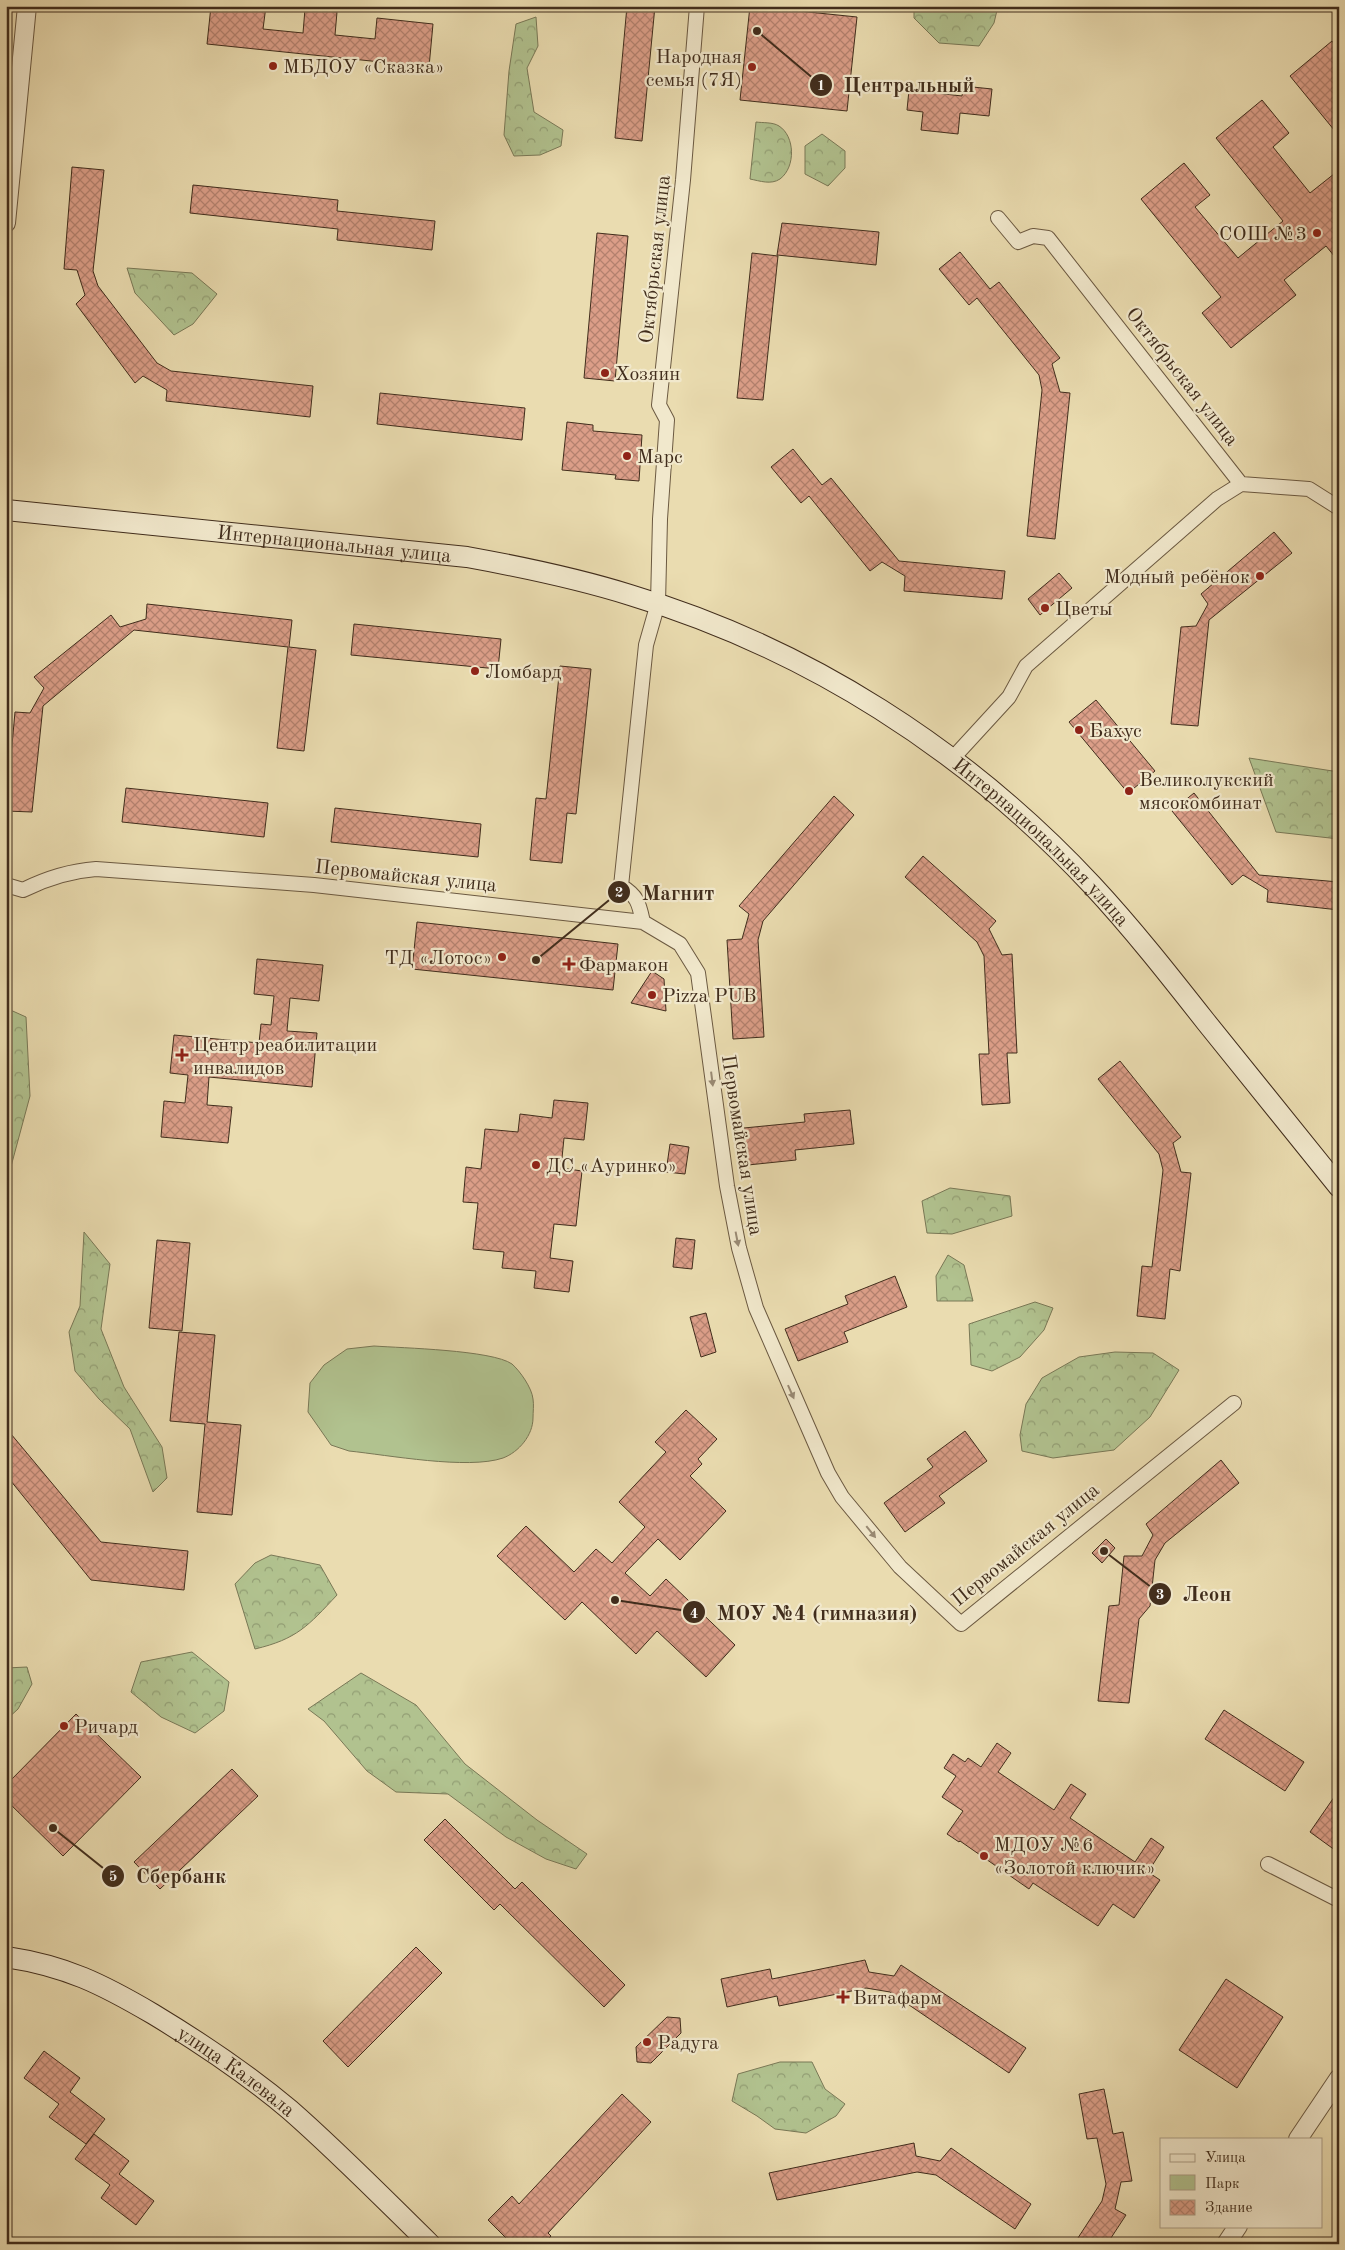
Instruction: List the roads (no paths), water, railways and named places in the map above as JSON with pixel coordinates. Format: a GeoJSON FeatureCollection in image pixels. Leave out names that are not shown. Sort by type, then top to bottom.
{"type":"FeatureCollection","features":[{"type":"Feature","properties":{"kind":"main road","name":"Интернациональная улица"},"geometry":{"type":"LineString","coordinates":[[6,510],[467,557],[535,569],[658,604],[749,638],[805,665],[859,695],[953,758],[1030,824],[1091,884],[1152,954],[1339,1187]]}},
{"type":"Feature","properties":{"kind":"main road","name":"улица Калевала"},"geometry":{"type":"LineString","coordinates":[[6,1957],[32,1961],[72,1972],[114,1991],[186,2033],[243,2073],[290,2110],[430,2244]]}},
{"type":"Feature","properties":{"kind":"street"},"geometry":{"type":"LineString","coordinates":[[6,223],[27,6]]}},
{"type":"Feature","properties":{"kind":"street","name":"Октябрьская улица"},"geometry":{"type":"LineString","coordinates":[[658,604],[660,519],[667,420],[659,405],[683,180],[697,6]]}},
{"type":"Feature","properties":{"kind":"street","name":"Октябрьская улица"},"geometry":{"type":"LineString","coordinates":[[998,218],[1018,242],[1033,236],[1048,238],[1242,484]]}},
{"type":"Feature","properties":{"kind":"street"},"geometry":{"type":"LineString","coordinates":[[953,758],[1009,697],[1026,666],[1217,500],[1242,484],[1309,489],[1339,508]]}},
{"type":"Feature","properties":{"kind":"street"},"geometry":{"type":"LineString","coordinates":[[643,922],[639,904],[632,893],[621,886],[646,645],[658,604]]}},
{"type":"Feature","properties":{"kind":"street","name":"Первомайская улица"},"geometry":{"type":"LineString","coordinates":[[6,885],[23,890],[48,878],[71,871],[96,869],[314,885],[643,922],[680,944],[698,973],[727,1186],[739,1248],[756,1308],[789,1388],[828,1473],[842,1496],[900,1567],[961,1624],[1234,1403]]}},
{"type":"Feature","properties":{"kind":"street"},"geometry":{"type":"LineString","coordinates":[[1268,1864],[1339,1900]]}},
{"type":"Feature","properties":{"kind":"street"},"geometry":{"type":"LineString","coordinates":[[1299,2138],[1339,2078]]}},
{"type":"Feature","properties":{"kind":"street"},"geometry":{"type":"LineString","coordinates":[[1226,2244],[1237,2228]]}},
{"type":"Feature","properties":{"kind":"place","name":"Центральный"},"geometry":{"type":"Point","coordinates":[757,31]}},
{"type":"Feature","properties":{"kind":"place","name":"МБДОУ «Сказка»"},"geometry":{"type":"Point","coordinates":[273,66]}},
{"type":"Feature","properties":{"kind":"place","name":"Народная семья (7Я)"},"geometry":{"type":"Point","coordinates":[752,67]}},
{"type":"Feature","properties":{"kind":"place","name":"СОШ №3"},"geometry":{"type":"Point","coordinates":[1317,233]}},
{"type":"Feature","properties":{"kind":"place","name":"Хозяин"},"geometry":{"type":"Point","coordinates":[605,373]}},
{"type":"Feature","properties":{"kind":"place","name":"Марс"},"geometry":{"type":"Point","coordinates":[627,456]}},
{"type":"Feature","properties":{"kind":"place","name":"Модный ребёнок"},"geometry":{"type":"Point","coordinates":[1260,576]}},
{"type":"Feature","properties":{"kind":"place","name":"Цветы"},"geometry":{"type":"Point","coordinates":[1045,608]}},
{"type":"Feature","properties":{"kind":"place","name":"Ломбард"},"geometry":{"type":"Point","coordinates":[475,671]}},
{"type":"Feature","properties":{"kind":"place","name":"Бахус"},"geometry":{"type":"Point","coordinates":[1079,730]}},
{"type":"Feature","properties":{"kind":"place","name":"Великолукский мясокомбинат"},"geometry":{"type":"Point","coordinates":[1129,791]}},
{"type":"Feature","properties":{"kind":"place","name":"ТД «Лотос»"},"geometry":{"type":"Point","coordinates":[502,957]}},
{"type":"Feature","properties":{"kind":"place","name":"Магнит"},"geometry":{"type":"Point","coordinates":[536,960]}},
{"type":"Feature","properties":{"kind":"place","name":"Фармакон"},"geometry":{"type":"Point","coordinates":[569,964]}},
{"type":"Feature","properties":{"kind":"place","name":"Pizza PUB"},"geometry":{"type":"Point","coordinates":[652,995]}},
{"type":"Feature","properties":{"kind":"place","name":"Центр реабилитации инвалидов"},"geometry":{"type":"Point","coordinates":[182,1055]}},
{"type":"Feature","properties":{"kind":"place","name":"ДС «Ауринко»"},"geometry":{"type":"Point","coordinates":[536,1165]}},
{"type":"Feature","properties":{"kind":"place","name":"Леон"},"geometry":{"type":"Point","coordinates":[1104,1551]}},
{"type":"Feature","properties":{"kind":"place","name":"МОУ №4 (гимназия)"},"geometry":{"type":"Point","coordinates":[615,1600]}},
{"type":"Feature","properties":{"kind":"place","name":"Ричард"},"geometry":{"type":"Point","coordinates":[64,1726]}},
{"type":"Feature","properties":{"kind":"place","name":"Сбербанк"},"geometry":{"type":"Point","coordinates":[53,1828]}},
{"type":"Feature","properties":{"kind":"place","name":"МДОУ №6 «Золотой ключик»"},"geometry":{"type":"Point","coordinates":[984,1856]}},
{"type":"Feature","properties":{"kind":"place","name":"Витафарм"},"geometry":{"type":"Point","coordinates":[843,1997]}},
{"type":"Feature","properties":{"kind":"place","name":"Радуга"},"geometry":{"type":"Point","coordinates":[647,2042]}}]}
